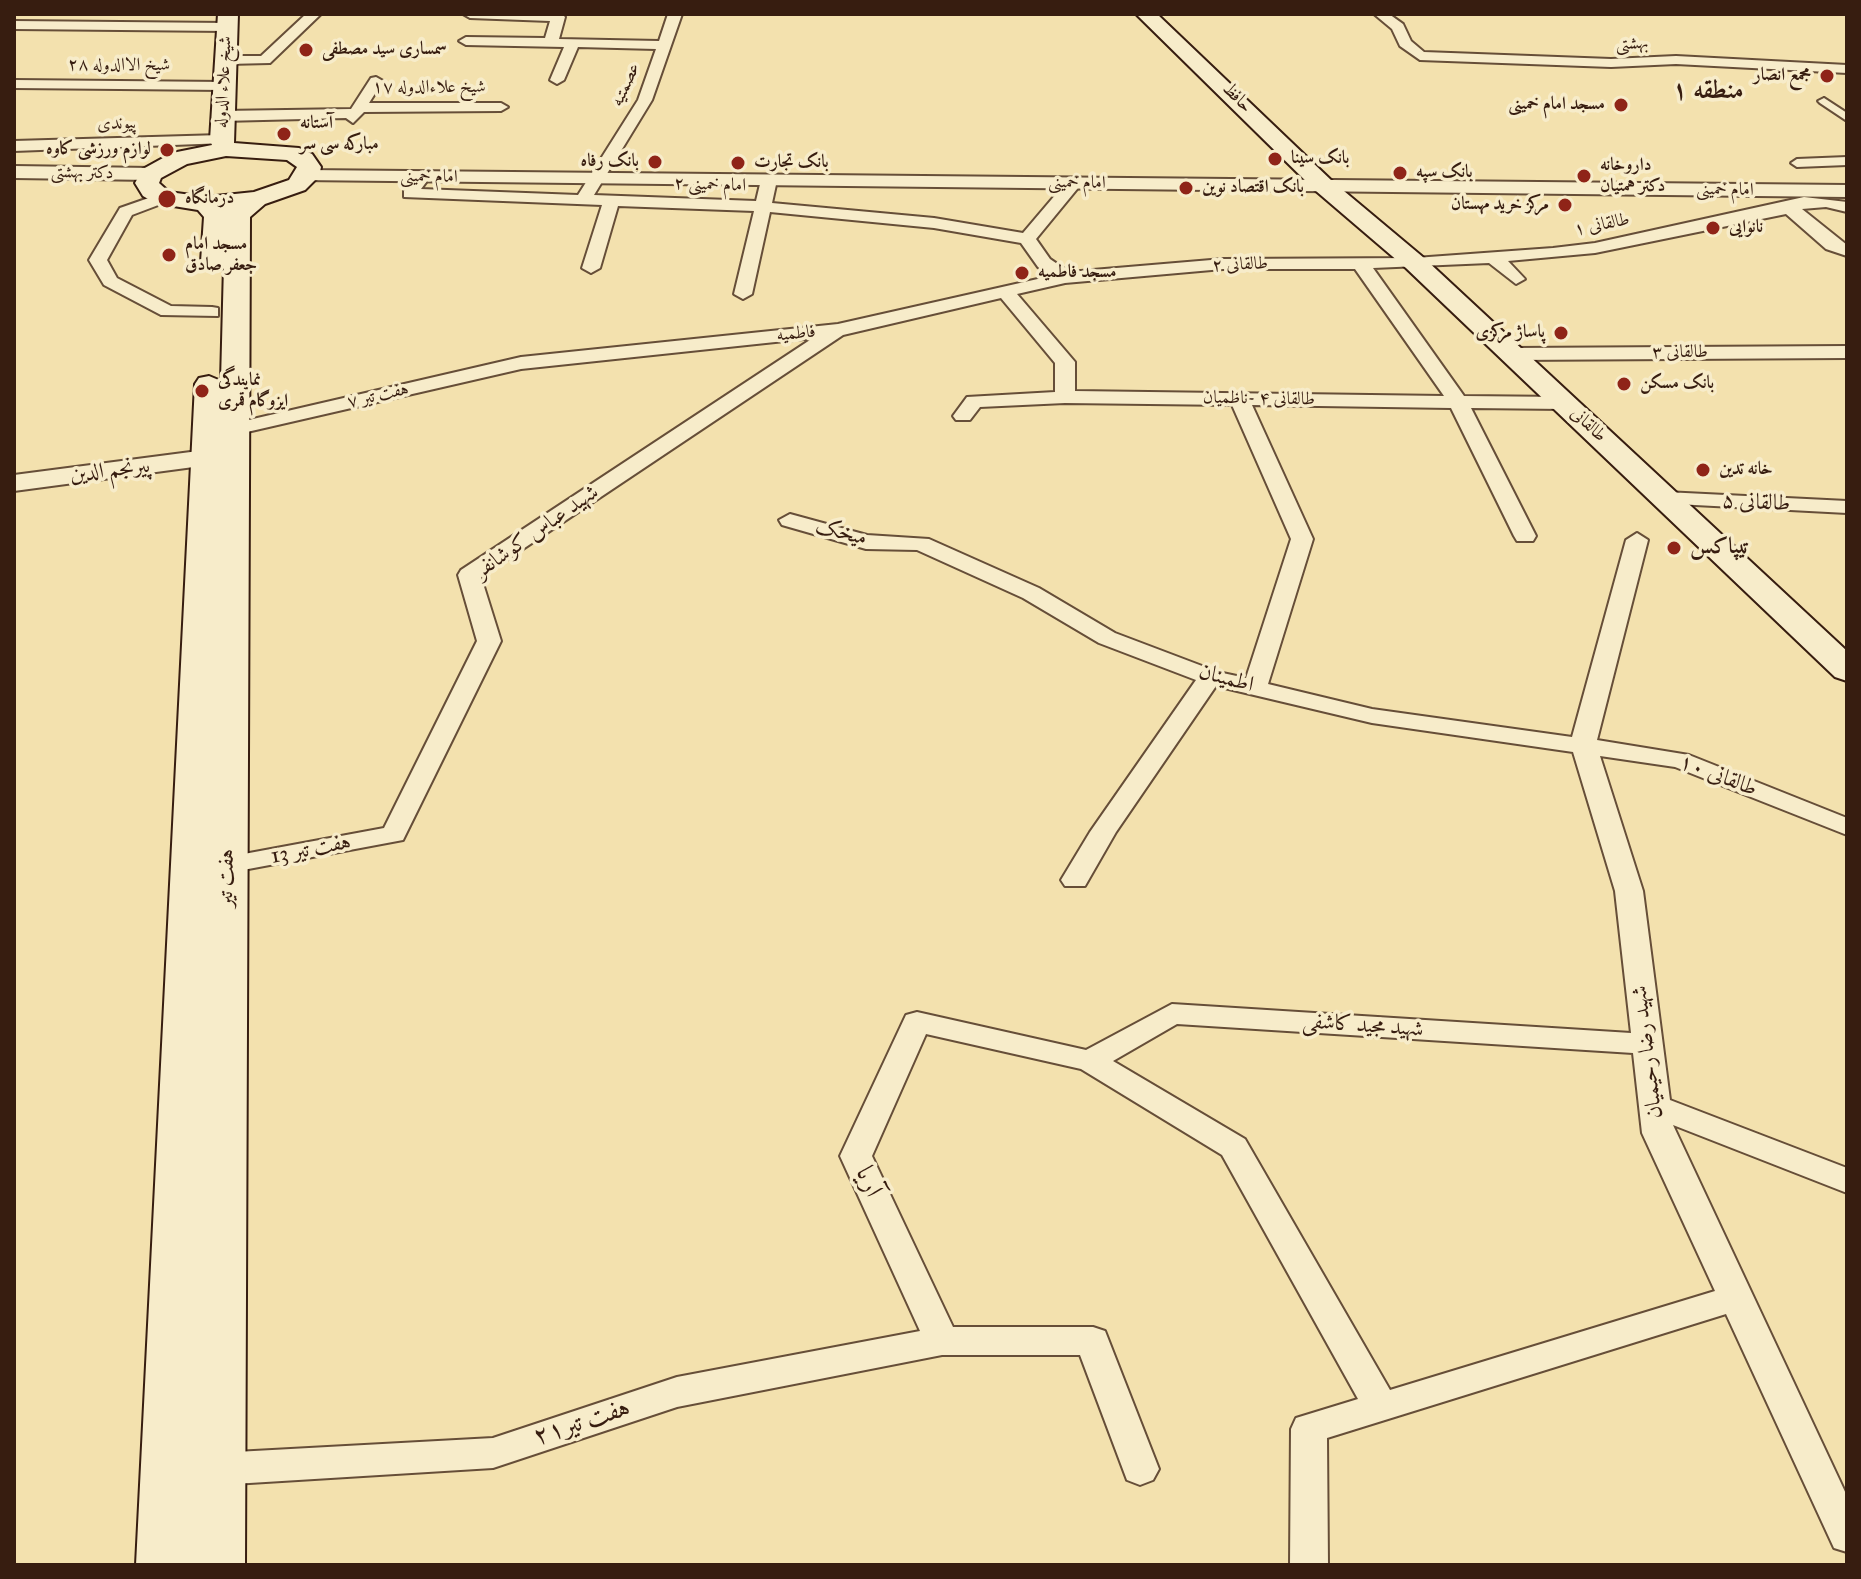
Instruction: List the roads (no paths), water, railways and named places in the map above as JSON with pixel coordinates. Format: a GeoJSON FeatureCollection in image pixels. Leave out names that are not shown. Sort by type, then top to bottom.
{"type":"FeatureCollection","features":[{"type":"Feature","properties":{"kind":"main road","name":"حافظ"},"geometry":{"type":"LineString","coordinates":[[1146,14],[1324,186]]}},
{"type":"Feature","properties":{"kind":"main road","name":"شیخ علاء الدوله"},"geometry":{"type":"LineString","coordinates":[[224,144],[222,116],[227,21]]}},
{"type":"Feature","properties":{"kind":"main road"},"geometry":{"type":"LineString","coordinates":[[224,144],[291,153],[304,159],[309,167],[307,176],[279,193],[257,199],[206,204],[163,198],[151,191],[147,183],[151,174],[180,158],[224,144]]}},
{"type":"Feature","properties":{"kind":"main road","name":"طالقانی"},"geometry":{"type":"LineString","coordinates":[[1324,186],[1415,263],[1847,670]]}},
{"type":"Feature","properties":{"kind":"main road","name":"هفت تیر"},"geometry":{"type":"LineString","coordinates":[[164,1565],[238,215],[257,199]]}},
{"type":"Feature","properties":{"kind":"main road","name":"هفت تیر"},"geometry":{"type":"LineString","coordinates":[[206,204],[216,217],[212,312],[225,448],[227,865],[217,1565]]}},
{"type":"Feature","properties":{"kind":"street"},"geometry":{"type":"LineString","coordinates":[[227,60],[265,60],[314,14]]}},
{"type":"Feature","properties":{"kind":"street"},"geometry":{"type":"LineString","coordinates":[[470,14],[558,17],[551,42]]}},
{"type":"Feature","properties":{"kind":"street","name":"بهشتی"},"geometry":{"type":"LineString","coordinates":[[1381,14],[1398,27],[1405,43],[1420,56],[1611,63],[1676,60],[1847,69]]}},
{"type":"Feature","properties":{"kind":"street","name":"عصمتیه"},"geometry":{"type":"LineString","coordinates":[[583,200],[645,100],[674,16]]}},
{"type":"Feature","properties":{"kind":"street"},"geometry":{"type":"LineString","coordinates":[[16,21],[227,21]]}},
{"type":"Feature","properties":{"kind":"street"},"geometry":{"type":"LineString","coordinates":[[466,41],[664,45]]}},
{"type":"Feature","properties":{"kind":"street"},"geometry":{"type":"LineString","coordinates":[[557,80],[573,43]]}},
{"type":"Feature","properties":{"kind":"street","name":"شیخ علاءالدوله ۱۷"},"geometry":{"type":"LineString","coordinates":[[359,116],[376,81]]}},
{"type":"Feature","properties":{"kind":"street","name":"شیخ الاالدوله ۲۸"},"geometry":{"type":"LineString","coordinates":[[14,84],[224,86]]}},
{"type":"Feature","properties":{"kind":"street"},"geometry":{"type":"LineString","coordinates":[[1824,101],[1847,118]]}},
{"type":"Feature","properties":{"kind":"street","name":"شیخ علاءالدوله ۱۷"},"geometry":{"type":"LineString","coordinates":[[222,116],[359,116],[501,107]]}},
{"type":"Feature","properties":{"kind":"street","name":"پیوندی"},"geometry":{"type":"LineString","coordinates":[[14,146],[224,144]]}},
{"type":"Feature","properties":{"kind":"street"},"geometry":{"type":"LineString","coordinates":[[1797,163],[1847,161]]}},
{"type":"Feature","properties":{"kind":"street","name":"دکتر بهشتی"},"geometry":{"type":"LineString","coordinates":[[14,172],[151,174]]}},
{"type":"Feature","properties":{"kind":"street","name":"امام خمینی"},"geometry":{"type":"LineString","coordinates":[[307,176],[1847,191]]}},
{"type":"Feature","properties":{"kind":"street","name":"امام خمینی ۲"},"geometry":{"type":"LineString","coordinates":[[422,177],[410,194],[763,207],[934,223],[1027,239]]}},
{"type":"Feature","properties":{"kind":"street"},"geometry":{"type":"LineString","coordinates":[[743,294],[769,180]]}},
{"type":"Feature","properties":{"kind":"street"},"geometry":{"type":"LineString","coordinates":[[1065,278],[1044,263],[1027,239],[1074,183]]}},
{"type":"Feature","properties":{"kind":"street"},"geometry":{"type":"LineString","coordinates":[[163,198],[126,212],[98,260],[110,281],[167,311],[212,312]]}},
{"type":"Feature","properties":{"kind":"street"},"geometry":{"type":"LineString","coordinates":[[591,268],[611,201]]}},
{"type":"Feature","properties":{"kind":"street","name":"طالقانی ۱"},"geometry":{"type":"LineString","coordinates":[[1415,263],[1595,248],[1794,207],[1804,202],[1826,202],[1847,207]]}},
{"type":"Feature","properties":{"kind":"street"},"geometry":{"type":"LineString","coordinates":[[1794,207],[1794,213],[1832,245],[1847,251]]}},
{"type":"Feature","properties":{"kind":"street"},"geometry":{"type":"LineString","coordinates":[[1494,258],[1516,279]]}},
{"type":"Feature","properties":{"kind":"street"},"geometry":{"type":"LineString","coordinates":[[1360,263],[1458,402],[1525,536]]}},
{"type":"Feature","properties":{"kind":"street","name":"طالقانی ۲"},"geometry":{"type":"LineString","coordinates":[[1065,278],[1223,264],[1415,263]]}},
{"type":"Feature","properties":{"kind":"street","name":"فاطمیه"},"geometry":{"type":"LineString","coordinates":[[521,363],[838,330],[1065,278]]}},
{"type":"Feature","properties":{"kind":"street"},"geometry":{"type":"LineString","coordinates":[[1006,292],[1065,362],[1065,397]]}},
{"type":"Feature","properties":{"kind":"street","name":"شهید عباس کوشانفر"},"geometry":{"type":"LineString","coordinates":[[394,834],[489,641],[469,575],[838,330]]}},
{"type":"Feature","properties":{"kind":"street","name":"طالقانی ۳"},"geometry":{"type":"LineString","coordinates":[[1512,354],[1847,352]]}},
{"type":"Feature","properties":{"kind":"street","name":"هفت تیر ۷"},"geometry":{"type":"LineString","coordinates":[[225,448],[521,363]]}},
{"type":"Feature","properties":{"kind":"street","name":"طالقانی ۴ -ناظمیان"},"geometry":{"type":"LineString","coordinates":[[963,416],[974,401],[1065,397],[1564,403]]}},
{"type":"Feature","properties":{"kind":"street"},"geometry":{"type":"LineString","coordinates":[[1239,399],[1302,539],[1255,687]]}},
{"type":"Feature","properties":{"kind":"street","name":"پیرنجم الدین"},"geometry":{"type":"LineString","coordinates":[[14,483],[225,448]]}},
{"type":"Feature","properties":{"kind":"street","name":"طالقانی ۵"},"geometry":{"type":"LineString","coordinates":[[1665,498],[1847,507]]}},
{"type":"Feature","properties":{"kind":"street","name":"میخک"},"geometry":{"type":"LineString","coordinates":[[790,520],[866,542],[892,543]]}},
{"type":"Feature","properties":{"kind":"street"},"geometry":{"type":"LineString","coordinates":[[1583,744],[1637,540]]}},
{"type":"Feature","properties":{"kind":"street","name":"اطمینان"},"geometry":{"type":"LineString","coordinates":[[892,543],[921,544],[966,562],[1031,593],[1107,638],[1210,677],[1372,716],[1583,744]]}},
{"type":"Feature","properties":{"kind":"street"},"geometry":{"type":"LineString","coordinates":[[1075,880],[1103,832],[1210,677]]}},
{"type":"Feature","properties":{"kind":"street","name":"طالقانی ۱۰"},"geometry":{"type":"LineString","coordinates":[[1583,744],[1680,760],[1847,827]]}},
{"type":"Feature","properties":{"kind":"street","name":"شهید رضا رحیمیان"},"geometry":{"type":"LineString","coordinates":[[1583,744],[1629,891],[1658,1133],[1847,1536]]}},
{"type":"Feature","properties":{"kind":"street","name":"هفت تیر 13"},"geometry":{"type":"LineString","coordinates":[[227,865],[394,834]]}},
{"type":"Feature","properties":{"kind":"street","name":"شهید مجید کاشفی"},"geometry":{"type":"LineString","coordinates":[[1090,1061],[1172,1014],[1647,1044]]}},
{"type":"Feature","properties":{"kind":"street","name":"آریا"},"geometry":{"type":"LineString","coordinates":[[942,1341],[856,1156],[917,1022],[1090,1061]]}},
{"type":"Feature","properties":{"kind":"street"},"geometry":{"type":"LineString","coordinates":[[1090,1061],[1234,1147],[1381,1407]]}},
{"type":"Feature","properties":{"kind":"street"},"geometry":{"type":"LineString","coordinates":[[1655,1106],[1847,1181]]}},
{"type":"Feature","properties":{"kind":"street"},"geometry":{"type":"LineString","coordinates":[[1309,1565],[1309,1429],[1735,1298]]}},
{"type":"Feature","properties":{"kind":"street","name":"هفت تیر۲۱"},"geometry":{"type":"LineString","coordinates":[[217,1469],[493,1453],[677,1392],[942,1341],[1093,1341],[1140,1469]]}},
{"type":"Feature","properties":{"kind":"place","name":"سمساری سید مصطفی"},"geometry":{"type":"Point","coordinates":[306,50]}},
{"type":"Feature","properties":{"kind":"place","name":"مجمع انصار"},"geometry":{"type":"Point","coordinates":[1827,76]}},
{"type":"Feature","properties":{"kind":"place","name":"مسجد امام خمینی"},"geometry":{"type":"Point","coordinates":[1621,105]}},
{"type":"Feature","properties":{"kind":"place","name":"آستانه مبارکه سی سر"},"geometry":{"type":"Point","coordinates":[284,134]}},
{"type":"Feature","properties":{"kind":"place","name":"لوازم ورزشی کاوه"},"geometry":{"type":"Point","coordinates":[167,150]}},
{"type":"Feature","properties":{"kind":"place","name":"بانک سینا"},"geometry":{"type":"Point","coordinates":[1275,159]}},
{"type":"Feature","properties":{"kind":"place","name":"بانک رفاه"},"geometry":{"type":"Point","coordinates":[655,162]}},
{"type":"Feature","properties":{"kind":"place","name":"بانک تجارت"},"geometry":{"type":"Point","coordinates":[738,163]}},
{"type":"Feature","properties":{"kind":"place","name":"بانک سپه"},"geometry":{"type":"Point","coordinates":[1400,173]}},
{"type":"Feature","properties":{"kind":"place","name":"داروخانه دکتر همتیان"},"geometry":{"type":"Point","coordinates":[1584,176]}},
{"type":"Feature","properties":{"kind":"place","name":"بانک اقتصاد نوین"},"geometry":{"type":"Point","coordinates":[1186,188]}},
{"type":"Feature","properties":{"kind":"place","name":"درمانگاه"},"geometry":{"type":"Point","coordinates":[167,199]}},
{"type":"Feature","properties":{"kind":"place","name":"مرکز خرید مهستان"},"geometry":{"type":"Point","coordinates":[1565,205]}},
{"type":"Feature","properties":{"kind":"place","name":"نانوایی"},"geometry":{"type":"Point","coordinates":[1713,228]}},
{"type":"Feature","properties":{"kind":"place","name":"مسجد امام جعفر صادق"},"geometry":{"type":"Point","coordinates":[169,255]}},
{"type":"Feature","properties":{"kind":"place","name":"مسجد فاطمیه"},"geometry":{"type":"Point","coordinates":[1022,273]}},
{"type":"Feature","properties":{"kind":"place","name":"پاساژ مرکزی"},"geometry":{"type":"Point","coordinates":[1561,333]}},
{"type":"Feature","properties":{"kind":"place","name":"بانک مسکن"},"geometry":{"type":"Point","coordinates":[1624,384]}},
{"type":"Feature","properties":{"kind":"place","name":"نمایندگی ایزوگام قمری"},"geometry":{"type":"Point","coordinates":[202,391]}},
{"type":"Feature","properties":{"kind":"place","name":"خانه تدین"},"geometry":{"type":"Point","coordinates":[1703,470]}},
{"type":"Feature","properties":{"kind":"place","name":"تیپاکس"},"geometry":{"type":"Point","coordinates":[1674,548]}},
{"type":"Feature","properties":{"kind":"district","name":"منطقه ۱"},"geometry":{"type":"Point","coordinates":[1708,92]}}]}
